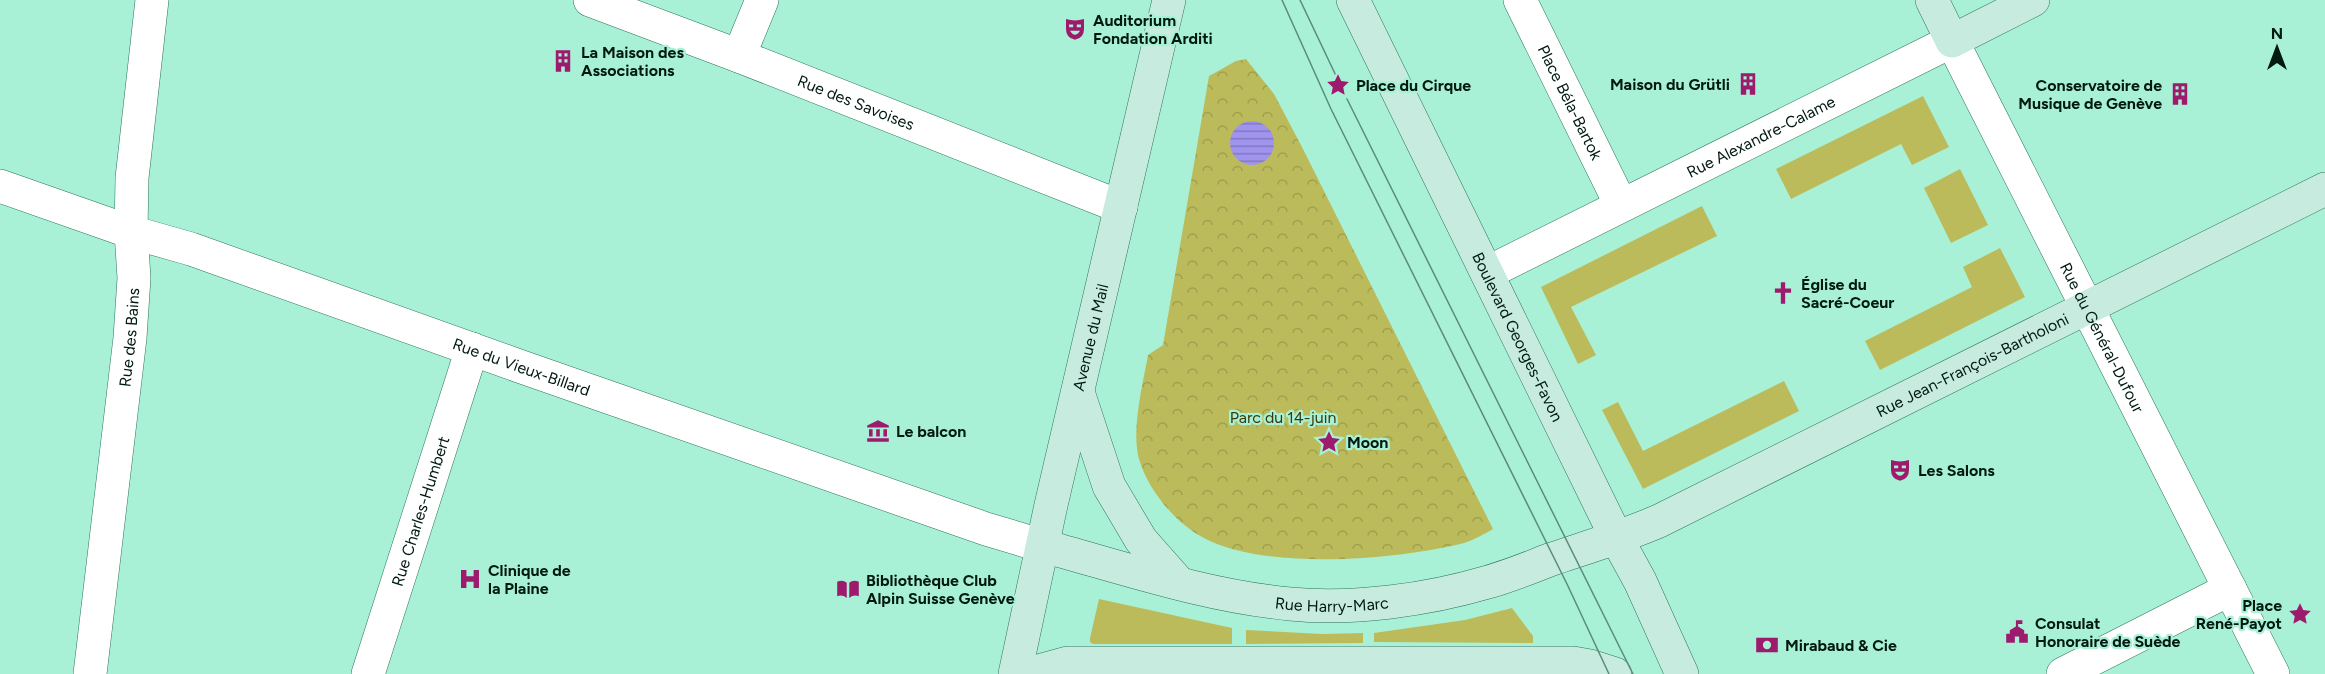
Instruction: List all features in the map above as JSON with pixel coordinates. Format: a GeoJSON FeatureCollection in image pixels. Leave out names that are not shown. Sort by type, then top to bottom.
{"type":"FeatureCollection","features":[{"type":"Feature","properties":{"kind":"main road","name":"Avenue du Mail"},"geometry":{"type":"LineString","coordinates":[[1015,674],[1042,546],[1169,0]]}},
{"type":"Feature","properties":{"kind":"main road","name":"Boulevard Georges-Favon"},"geometry":{"type":"LineString","coordinates":[[1353,0],[1617,539],[1640,581],[1682,674]]}},
{"type":"Feature","properties":{"kind":"main road","name":"Rue du Général-Dufour"},"geometry":{"type":"LineString","coordinates":[[1932,0],[1952,41]]}},
{"type":"Feature","properties":{"kind":"main road","name":"Rue Alexandre-Calame"},"geometry":{"type":"LineString","coordinates":[[1952,41],[2033,0]]}},
{"type":"Feature","properties":{"kind":"main road","name":"Rue Jean-François-Bartholoni"},"geometry":{"type":"LineString","coordinates":[[1617,539],[1670,516],[2325,189]]}},
{"type":"Feature","properties":{"kind":"main road"},"geometry":{"type":"LineString","coordinates":[[1078,392],[1109,486],[1141,540],[1179,583]]}},
{"type":"Feature","properties":{"kind":"main road","name":"Rue Harry-Marc"},"geometry":{"type":"LineString","coordinates":[[1042,546],[1240,597],[1292,604],[1339,604],[1397,601],[1454,592],[1617,539]]}},
{"type":"Feature","properties":{"kind":"main road"},"geometry":{"type":"LineString","coordinates":[[1028,674],[1068,663],[1573,663],[1615,674]]}},
{"type":"Feature","properties":{"kind":"street","name":"Rue des Bains"},"geometry":{"type":"LineString","coordinates":[[90,674],[130,338],[134,278],[131,232],[133,157],[152,0]]}},
{"type":"Feature","properties":{"kind":"street","name":"Rue des Savoises"},"geometry":{"type":"LineString","coordinates":[[590,0],[739,56],[1121,207]]}},
{"type":"Feature","properties":{"kind":"street"},"geometry":{"type":"LineString","coordinates":[[739,56],[762,0]]}},
{"type":"Feature","properties":{"kind":"street","name":"Place Béla-Bartok"},"geometry":{"type":"LineString","coordinates":[[1520,0],[1621,205]]}},
{"type":"Feature","properties":{"kind":"street","name":"Rue Alexandre-Calame"},"geometry":{"type":"LineString","coordinates":[[1487,273],[1952,41]]}},
{"type":"Feature","properties":{"kind":"street","name":"Rue du Général-Dufour"},"geometry":{"type":"LineString","coordinates":[[1952,41],[2273,674]]}},
{"type":"Feature","properties":{"kind":"street","name":"Rue du Vieux-Billard"},"geometry":{"type":"LineString","coordinates":[[0,186],[131,232],[191,249],[974,525],[1042,546]]}},
{"type":"Feature","properties":{"kind":"street","name":"Rue Charles-Humbert"},"geometry":{"type":"LineString","coordinates":[[368,674],[472,349]]}},
{"type":"Feature","properties":{"kind":"street"},"geometry":{"type":"LineString","coordinates":[[2063,674],[2230,589]]}},
{"type":"Feature","properties":{"kind":"green space","name":"Parc du 14-juin"},"geometry":{"type":"Polygon","coordinates":[[[1246,59],[1274,94],[1302,147],[1493,529],[1475,539],[1436,549],[1369,558],[1296,559],[1261,555],[1230,548],[1193,532],[1164,505],[1143,471],[1136,435],[1141,393],[1148,355],[1163,345],[1209,76],[1236,61],[1246,59]]]}},
{"type":"Feature","properties":{"kind":"green space"},"geometry":{"type":"Polygon","coordinates":[[[1923,96],[1949,147],[1912,165],[1901,144],[1791,199],[1776,169],[1923,96]]]}},
{"type":"Feature","properties":{"kind":"green space"},"geometry":{"type":"Polygon","coordinates":[[[1960,169],[1988,225],[1951,243],[1924,188],[1960,169]]]}},
{"type":"Feature","properties":{"kind":"green space"},"geometry":{"type":"Polygon","coordinates":[[[1702,206],[1717,236],[1571,307],[1596,355],[1578,364],[1541,287],[1702,206]]]}},
{"type":"Feature","properties":{"kind":"green space"},"geometry":{"type":"Polygon","coordinates":[[[2000,248],[2025,297],[1880,370],[1865,341],[1972,287],[1963,267],[2000,248]]]}},
{"type":"Feature","properties":{"kind":"green space"},"geometry":{"type":"Polygon","coordinates":[[[1784,381],[1799,411],[1643,489],[1602,410],[1618,402],[1643,451],[1784,381]]]}},
{"type":"Feature","properties":{"kind":"green space"},"geometry":{"type":"Polygon","coordinates":[[[1099,599],[1232,628],[1232,644],[1093,644],[1090,638],[1099,599]]]}},
{"type":"Feature","properties":{"kind":"green space"},"geometry":{"type":"Polygon","coordinates":[[[1512,608],[1533,636],[1533,643],[1374,642],[1374,633],[1465,620],[1512,608]]]}},
{"type":"Feature","properties":{"kind":"green space"},"geometry":{"type":"Polygon","coordinates":[[[1246,630],[1322,634],[1363,633],[1363,643],[1246,644],[1246,630]]]}},
{"type":"Feature","properties":{"kind":"shaded area"},"geometry":{"type":"Polygon","coordinates":[[[1252,121],[1268,127],[1274,143],[1268,159],[1252,165],[1236,159],[1230,143],[1236,127],[1252,121]]]}},
{"type":"Feature","properties":{"kind":"tram line"},"geometry":{"type":"LineString","coordinates":[[1282,0],[1331,109],[1567,584],[1609,674]]}},
{"type":"Feature","properties":{"kind":"tram line"},"geometry":{"type":"LineString","coordinates":[[1300,0],[1633,674]]}},
{"type":"Feature","properties":{"kind":"place","name":"Auditorium Fondation Arditi"},"geometry":{"type":"Point","coordinates":[1075,29]}},
{"type":"Feature","properties":{"kind":"place","name":"La Maison des Associations"},"geometry":{"type":"Point","coordinates":[563,61]}},
{"type":"Feature","properties":{"kind":"place","name":"Maison du Grütli"},"geometry":{"type":"Point","coordinates":[1748,84]}},
{"type":"Feature","properties":{"kind":"place","name":"Place du Cirque"},"geometry":{"type":"Point","coordinates":[1338,85]}},
{"type":"Feature","properties":{"kind":"place","name":"Conservatoire de Musique de Genève"},"geometry":{"type":"Point","coordinates":[2180,94]}},
{"type":"Feature","properties":{"kind":"place","name":"Église du Sacré-Coeur"},"geometry":{"type":"Point","coordinates":[1783,293]}},
{"type":"Feature","properties":{"kind":"place","name":"Le balcon"},"geometry":{"type":"Point","coordinates":[878,431]}},
{"type":"Feature","properties":{"kind":"place","name":"Moon"},"geometry":{"type":"Point","coordinates":[1329,442]}},
{"type":"Feature","properties":{"kind":"place","name":"Les Salons"},"geometry":{"type":"Point","coordinates":[1900,470]}},
{"type":"Feature","properties":{"kind":"place","name":"Clinique de la Plaine"},"geometry":{"type":"Point","coordinates":[470,579]}},
{"type":"Feature","properties":{"kind":"place","name":"Bibliothèque Club Alpin Suisse Genève"},"geometry":{"type":"Point","coordinates":[848,589]}},
{"type":"Feature","properties":{"kind":"place","name":"Place René-Payot"},"geometry":{"type":"Point","coordinates":[2300,614]}},
{"type":"Feature","properties":{"kind":"place","name":"Consulat Honoraire de Suède"},"geometry":{"type":"Point","coordinates":[2017,632]}},
{"type":"Feature","properties":{"kind":"place","name":"Mirabaud & Cie"},"geometry":{"type":"Point","coordinates":[1767,645]}}]}
